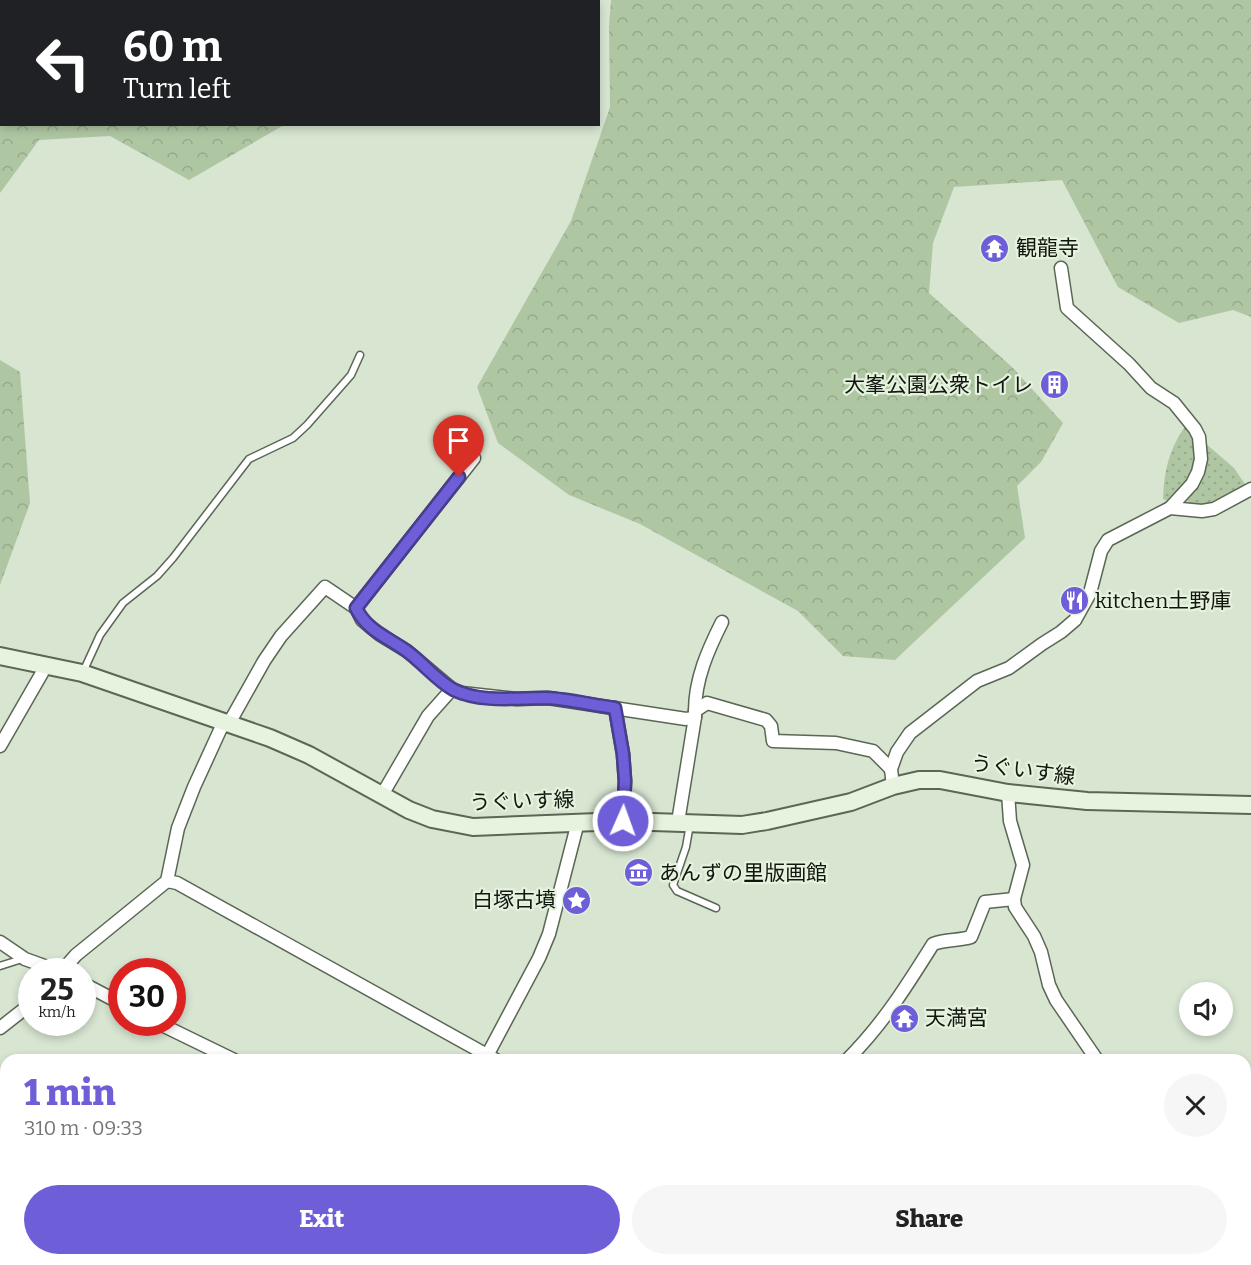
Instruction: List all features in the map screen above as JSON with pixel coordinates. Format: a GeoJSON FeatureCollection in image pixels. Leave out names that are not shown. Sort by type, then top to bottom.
{"type":"FeatureCollection","features":[{"type":"Feature","properties":{"kind":"street"},"geometry":{"type":"LineString","coordinates":[[893,786],[891,769],[897,752],[910,733],[977,681],[1009,668],[1070,626],[1090,593],[1101,552],[1108,540],[1170,508],[1192,484],[1198,472],[1201,459],[1199,437],[1189,419],[1174,403],[1151,388],[1129,364],[1067,308],[1061,268]]}},
{"type":"Feature","properties":{"kind":"street"},"geometry":{"type":"LineString","coordinates":[[356,608],[474,458]]}},
{"type":"Feature","properties":{"kind":"street"},"geometry":{"type":"LineString","coordinates":[[1170,508],[1202,511],[1214,509],[1251,489]]}},
{"type":"Feature","properties":{"kind":"street"},"geometry":{"type":"LineString","coordinates":[[73,958],[167,881],[178,828],[208,753],[221,728],[232,718],[281,636],[325,587],[356,608],[362,620],[406,651],[452,689],[477,696],[517,699],[548,698],[686,719],[708,703],[766,720],[771,726],[773,741],[836,743],[873,751],[891,769]]}},
{"type":"Feature","properties":{"kind":"street"},"geometry":{"type":"LineString","coordinates":[[684,823],[695,697],[699,676],[722,622]]}},
{"type":"Feature","properties":{"kind":"street","name":"うぐいす線"},"geometry":{"type":"LineString","coordinates":[[0,656],[82,673],[226,723],[309,755],[409,810],[432,819],[458,825],[623,821],[742,825],[851,802],[893,786],[919,780],[940,780],[1008,794],[1087,801],[1251,805]]}},
{"type":"Feature","properties":{"kind":"street"},"geometry":{"type":"LineString","coordinates":[[0,746],[42,673],[43,664]]}},
{"type":"Feature","properties":{"kind":"street"},"geometry":{"type":"LineString","coordinates":[[382,795],[428,716],[452,689]]}},
{"type":"Feature","properties":{"kind":"street"},"geometry":{"type":"LineString","coordinates":[[615,708],[625,781],[623,821]]}},
{"type":"Feature","properties":{"kind":"street"},"geometry":{"type":"LineString","coordinates":[[1008,794],[1010,821],[1023,865],[1014,899],[1015,907],[1035,936],[1049,985],[1056,1000],[1094,1054]]}},
{"type":"Feature","properties":{"kind":"street"},"geometry":{"type":"LineString","coordinates":[[493,1054],[549,934],[578,822]]}},
{"type":"Feature","properties":{"kind":"street"},"geometry":{"type":"LineString","coordinates":[[167,881],[177,883],[482,1054]]}},
{"type":"Feature","properties":{"kind":"street"},"geometry":{"type":"LineString","coordinates":[[853,1054],[872,1036],[890,1013],[933,944],[942,940],[957,942],[971,937],[985,902],[1014,899]]}},
{"type":"Feature","properties":{"kind":"street"},"geometry":{"type":"LineString","coordinates":[[0,942],[24,958]]}},
{"type":"Feature","properties":{"kind":"street"},"geometry":{"type":"LineString","coordinates":[[0,1028],[18,1014]]}},
{"type":"Feature","properties":{"kind":"street"},"geometry":{"type":"LineString","coordinates":[[185,1036],[222,1054]]}},
{"type":"Feature","properties":{"kind":"lane"},"geometry":{"type":"LineString","coordinates":[[82,673],[100,634],[123,603],[157,576],[173,558],[249,459],[293,438],[307,425],[351,375],[360,355]]}},
{"type":"Feature","properties":{"kind":"lane"},"geometry":{"type":"LineString","coordinates":[[684,823],[686,847],[673,885],[677,891],[716,908]]}},
{"type":"Feature","properties":{"kind":"lane"},"geometry":{"type":"LineString","coordinates":[[0,966],[18,961]]}},
{"type":"Feature","properties":{"kind":"green space"},"geometry":{"type":"Polygon","coordinates":[[[611,0],[1251,0],[1251,317],[1233,310],[1179,323],[1118,287],[1062,180],[954,187],[933,243],[929,293],[1012,367],[1063,423],[1041,462],[1017,486],[1025,538],[895,660],[843,656],[798,611],[640,524],[569,495],[498,443],[477,387],[571,221],[610,107],[611,0]]]}},
{"type":"Feature","properties":{"kind":"green space"},"geometry":{"type":"Polygon","coordinates":[[[0,126],[282,126],[189,180],[110,136],[39,140],[0,193],[0,126]]]}},
{"type":"Feature","properties":{"kind":"green space"},"geometry":{"type":"Polygon","coordinates":[[[0,360],[20,372],[30,503],[0,585],[0,360]]]}},
{"type":"Feature","properties":{"kind":"green space"},"geometry":{"type":"Polygon","coordinates":[[[1187,424],[1195,448],[1194,467],[1185,484],[1169,502],[1163,499],[1166,469],[1176,442],[1187,424]]]}},
{"type":"Feature","properties":{"kind":"green space"},"geometry":{"type":"Polygon","coordinates":[[[1205,443],[1234,468],[1247,487],[1213,505],[1191,506],[1187,501],[1198,485],[1205,443]]]}},
{"type":"Feature","properties":{"kind":"place","name":"観龍寺"},"geometry":{"type":"Point","coordinates":[995,248]}},
{"type":"Feature","properties":{"kind":"place","name":"大峯公園公衆トイレ"},"geometry":{"type":"Point","coordinates":[1054,385]}},
{"type":"Feature","properties":{"kind":"place","name":"kitchen土野庫"},"geometry":{"type":"Point","coordinates":[1074,601]}},
{"type":"Feature","properties":{"kind":"place","name":"あんずの里版画館"},"geometry":{"type":"Point","coordinates":[638,873]}},
{"type":"Feature","properties":{"kind":"place","name":"白塚古墳"},"geometry":{"type":"Point","coordinates":[577,900]}},
{"type":"Feature","properties":{"kind":"place","name":"天満宮"},"geometry":{"type":"Point","coordinates":[904,1018]}},
{"type":"Feature","properties":{"kind":"route"},"geometry":{"type":"LineString","coordinates":[[459,477],[356,608],[362,620],[379,634],[406,651],[452,689],[462,693],[517,699],[548,698],[615,708],[625,781],[623,821]]}}]}
